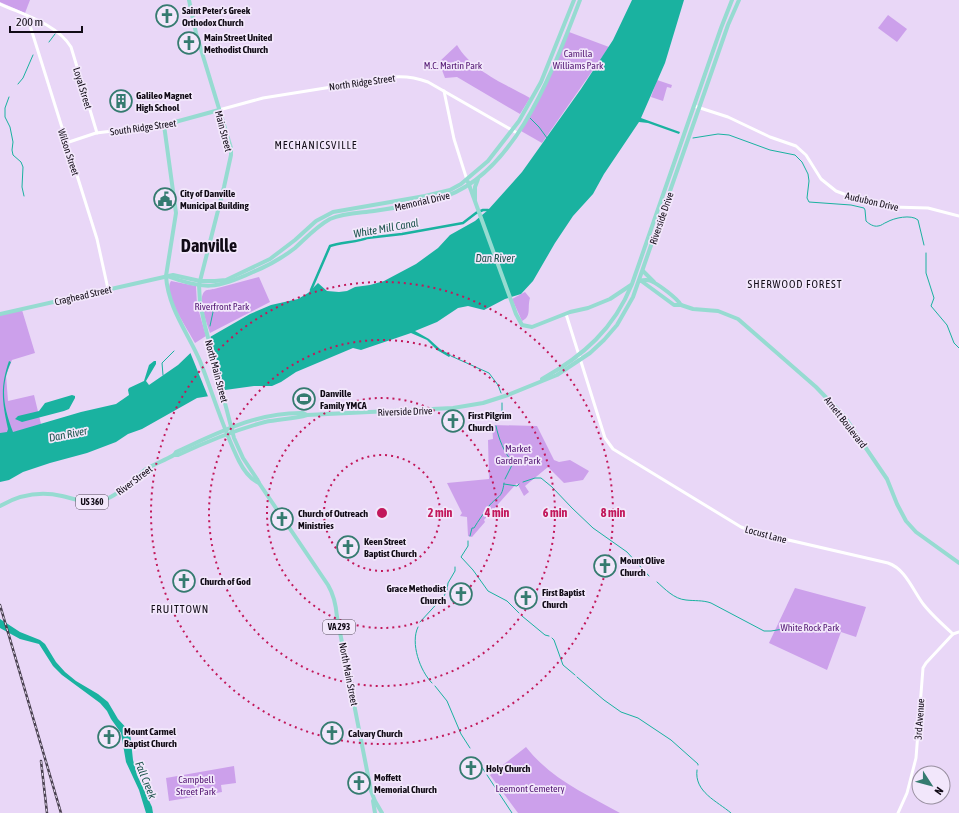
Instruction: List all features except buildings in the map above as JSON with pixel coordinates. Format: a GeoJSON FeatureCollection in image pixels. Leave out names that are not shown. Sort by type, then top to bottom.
{"type":"FeatureCollection","features":[{"type":"Feature","properties":{"kind":"main road","name":"Main Street"},"geometry":{"type":"LineString","coordinates":[[189,0],[196,33],[231,148],[231,155],[199,283]]}},
{"type":"Feature","properties":{"kind":"main road","name":"Memorial Drive"},"geometry":{"type":"LineString","coordinates":[[199,283],[226,280],[265,262],[283,250],[316,221],[333,212],[434,194],[454,189],[467,180],[492,156],[512,131],[541,82],[574,0]]}},
{"type":"Feature","properties":{"kind":"main road","name":"Memorial Drive"},"geometry":{"type":"LineString","coordinates":[[199,283],[213,286],[225,284],[266,266],[291,251],[321,225],[335,217],[444,197],[468,185],[479,177],[498,159],[517,133],[547,81],[580,0]]}},
{"type":"Feature","properties":{"kind":"main road","name":"Riverside Drive"},"geometry":{"type":"LineString","coordinates":[[524,389],[556,372],[580,355],[612,322],[624,303],[732,0]]}},
{"type":"Feature","properties":{"kind":"main road","name":"Riverside Drive"},"geometry":{"type":"LineString","coordinates":[[232,430],[260,418],[277,414],[303,413],[307,415],[462,408],[493,400],[557,375],[581,360],[596,348],[617,325],[630,304],[640,280],[728,25],[739,0]]}},
{"type":"Feature","properties":{"kind":"main road","name":"South Ridge Street"},"geometry":{"type":"LineString","coordinates":[[164,125],[219,110]]}},
{"type":"Feature","properties":{"kind":"main road","name":"VA 293"},"geometry":{"type":"LineString","coordinates":[[164,125],[176,213],[166,276],[169,297],[177,317],[190,340],[201,365],[227,432]]}},
{"type":"Feature","properties":{"kind":"main road"},"geometry":{"type":"LineString","coordinates":[[476,202],[475,184],[479,177]]}},
{"type":"Feature","properties":{"kind":"main road"},"geometry":{"type":"LineString","coordinates":[[467,180],[519,322],[522,325],[532,327],[566,314],[588,308],[610,299],[640,280]]}},
{"type":"Feature","properties":{"kind":"main road"},"geometry":{"type":"LineString","coordinates":[[455,192],[464,190],[472,193]]}},
{"type":"Feature","properties":{"kind":"main road"},"geometry":{"type":"LineString","coordinates":[[643,271],[656,284],[653,289]]}},
{"type":"Feature","properties":{"kind":"main road","name":"Craghead Street"},"geometry":{"type":"LineString","coordinates":[[0,314],[166,276],[173,275],[199,283]]}},
{"type":"Feature","properties":{"kind":"main road","name":"Arnett Boulevard"},"geometry":{"type":"LineString","coordinates":[[640,280],[650,280],[677,300],[681,305]]}},
{"type":"Feature","properties":{"kind":"main road","name":"Arnett Boulevard"},"geometry":{"type":"LineString","coordinates":[[640,280],[670,303],[678,306],[681,305],[693,310],[718,312],[738,320],[823,393],[844,416],[887,479],[896,504],[906,521],[916,532],[959,563]]}},
{"type":"Feature","properties":{"kind":"main road","name":"North Main Street"},"geometry":{"type":"LineString","coordinates":[[199,283],[200,303],[205,326],[239,452],[333,594],[336,603],[337,617],[371,791],[374,801],[382,813]]}},
{"type":"Feature","properties":{"kind":"main road","name":"River Street"},"geometry":{"type":"LineString","coordinates":[[0,506],[15,498],[40,494],[54,495],[86,502],[102,500],[116,494],[150,467],[174,455],[176,452],[232,430]]}},
{"type":"Feature","properties":{"kind":"main road","name":"North Main Street"},"geometry":{"type":"LineString","coordinates":[[227,432],[239,462],[255,481],[259,483]]}},
{"type":"Feature","properties":{"kind":"main road"},"geometry":{"type":"LineString","coordinates":[[371,791],[375,813]]}},
{"type":"Feature","properties":{"kind":"street"},"geometry":{"type":"LineString","coordinates":[[0,4],[27,16]]}},
{"type":"Feature","properties":{"kind":"street","name":"Loyal Street"},"geometry":{"type":"LineString","coordinates":[[27,16],[56,30],[71,47],[97,133]]}},
{"type":"Feature","properties":{"kind":"street","name":"Wilson Street"},"geometry":{"type":"LineString","coordinates":[[27,16],[97,239],[108,289]]}},
{"type":"Feature","properties":{"kind":"street","name":"North Ridge Street"},"geometry":{"type":"LineString","coordinates":[[219,110],[263,98],[394,77],[417,78],[428,82],[517,133]]}},
{"type":"Feature","properties":{"kind":"street"},"geometry":{"type":"LineString","coordinates":[[444,91],[454,139],[467,180]]}},
{"type":"Feature","properties":{"kind":"street","name":"Audubon Drive"},"geometry":{"type":"LineString","coordinates":[[694,106],[728,117],[770,137],[796,146],[806,156],[821,179],[836,191],[849,196],[892,207],[928,208],[959,216]]}},
{"type":"Feature","properties":{"kind":"street","name":"South Ridge Street"},"geometry":{"type":"LineString","coordinates":[[66,143],[97,133],[164,125]]}},
{"type":"Feature","properties":{"kind":"street","name":"Locust Lane"},"geometry":{"type":"LineString","coordinates":[[566,314],[605,438],[616,452],[741,528],[896,566],[923,604],[953,634]]}},
{"type":"Feature","properties":{"kind":"street"},"geometry":{"type":"LineString","coordinates":[[953,634],[959,632]]}},
{"type":"Feature","properties":{"kind":"street","name":"3rd Avenue"},"geometry":{"type":"LineString","coordinates":[[898,813],[908,792],[916,758],[923,668],[953,634]]}},
{"type":"Feature","properties":{"kind":"green space"},"geometry":{"type":"Polygon","coordinates":[[[0,0],[30,0],[25,13],[0,2],[0,0]]]}},
{"type":"Feature","properties":{"kind":"green space"},"geometry":{"type":"Polygon","coordinates":[[[888,15],[907,29],[897,42],[878,28],[888,15]]]}},
{"type":"Feature","properties":{"kind":"green space","name":"Camilla Williams Park"},"geometry":{"type":"Polygon","coordinates":[[[569,32],[609,47],[542,143],[521,131],[569,32]]]}},
{"type":"Feature","properties":{"kind":"green space","name":"M.C. Martin Park"},"geometry":{"type":"Polygon","coordinates":[[[457,45],[463,54],[480,70],[530,98],[520,114],[457,77],[445,78],[439,62],[457,45]]]}},
{"type":"Feature","properties":{"kind":"green space"},"geometry":{"type":"Polygon","coordinates":[[[657,80],[672,85],[671,88],[667,87],[663,101],[651,97],[657,80]]]}},
{"type":"Feature","properties":{"kind":"green space","name":"Riverfront Park"},"geometry":{"type":"Polygon","coordinates":[[[259,277],[270,302],[210,333],[203,310],[202,297],[204,293],[207,290],[259,277]]]}},
{"type":"Feature","properties":{"kind":"green space"},"geometry":{"type":"Polygon","coordinates":[[[171,281],[196,286],[197,305],[206,336],[195,343],[173,303],[169,287],[171,281]]]}},
{"type":"Feature","properties":{"kind":"green space"},"geometry":{"type":"Polygon","coordinates":[[[525,292],[530,298],[529,311],[527,317],[522,321],[512,299],[525,292]]]}},
{"type":"Feature","properties":{"kind":"green space"},"geometry":{"type":"Polygon","coordinates":[[[22,310],[35,353],[12,360],[6,375],[8,401],[34,395],[42,428],[0,435],[0,315],[22,310]]]}},
{"type":"Feature","properties":{"kind":"green space","name":"Market Garden Park"},"geometry":{"type":"Polygon","coordinates":[[[492,425],[537,426],[554,460],[559,462],[570,460],[589,471],[583,480],[564,483],[548,467],[525,486],[529,492],[524,496],[517,483],[484,520],[485,522],[472,537],[468,536],[467,517],[460,516],[462,513],[447,483],[489,479],[488,440],[493,439],[492,425]]]}},
{"type":"Feature","properties":{"kind":"green space","name":"White Rock Park"},"geometry":{"type":"Polygon","coordinates":[[[795,588],[866,607],[856,637],[841,632],[827,670],[769,643],[795,588]]]}},
{"type":"Feature","properties":{"kind":"green space","name":"Leemont Cemetery"},"geometry":{"type":"Polygon","coordinates":[[[526,747],[546,768],[558,777],[620,813],[518,813],[490,775],[526,747]]]}},
{"type":"Feature","properties":{"kind":"green space","name":"Campbell Street Park"},"geometry":{"type":"Polygon","coordinates":[[[234,766],[236,783],[221,785],[222,792],[169,801],[166,778],[234,766]]]}},
{"type":"Feature","properties":{"kind":"water","name":"Dan River"},"geometry":{"type":"Polygon","coordinates":[[[632,0],[684,0],[665,63],[641,118],[680,132],[679,134],[648,123],[639,122],[604,174],[593,194],[573,216],[533,281],[521,294],[505,299],[484,310],[468,306],[458,308],[437,322],[415,331],[451,355],[449,357],[437,350],[427,340],[411,333],[361,350],[353,348],[296,372],[272,386],[254,386],[225,390],[216,395],[197,398],[142,429],[128,434],[116,442],[87,453],[23,472],[9,480],[0,482],[0,433],[7,432],[8,429],[4,411],[3,387],[9,361],[11,362],[5,380],[4,397],[7,414],[13,432],[81,412],[116,404],[129,395],[129,388],[144,381],[149,365],[154,361],[156,361],[156,364],[146,381],[149,385],[178,365],[203,341],[250,314],[271,305],[298,299],[308,293],[318,283],[327,291],[347,291],[355,287],[384,281],[416,264],[438,248],[450,235],[475,221],[488,210],[522,172],[581,89],[613,40],[632,0]]]}},
{"type":"Feature","properties":{"kind":"water"},"geometry":{"type":"Polygon","coordinates":[[[72,395],[75,396],[75,398],[69,409],[22,422],[15,419],[18,416],[39,411],[45,403],[72,395]]]}},
{"type":"Feature","properties":{"kind":"water"},"geometry":{"type":"Polygon","coordinates":[[[0,619],[20,632],[40,640],[45,644],[56,662],[65,672],[108,702],[118,719],[130,732],[133,760],[137,775],[152,807],[153,813],[146,813],[139,790],[126,762],[121,733],[107,711],[100,703],[62,675],[53,666],[39,644],[20,639],[0,628],[0,619]]]}},
{"type":"Feature","properties":{"kind":"pier"},"geometry":{"type":"Polygon","coordinates":[[[210,335],[225,392],[217,397],[209,399],[190,352],[202,340],[210,335]]]}},
{"type":"Feature","properties":{"kind":"waterway"},"geometry":{"type":"LineString","coordinates":[[49,42],[55,34]]}},
{"type":"Feature","properties":{"kind":"waterway"},"geometry":{"type":"LineString","coordinates":[[18,84],[23,78],[33,55]]}},
{"type":"Feature","properties":{"kind":"waterway"},"geometry":{"type":"LineString","coordinates":[[9,97],[5,108],[5,117],[10,127],[13,142],[13,155],[21,162],[23,167],[22,187],[24,196]]}},
{"type":"Feature","properties":{"kind":"waterway"},"geometry":{"type":"LineString","coordinates":[[530,118],[547,138]]}},
{"type":"Feature","properties":{"kind":"waterway"},"geometry":{"type":"LineString","coordinates":[[693,138],[718,134],[729,135],[770,150],[795,155],[802,162],[808,174],[809,181],[807,198],[809,202],[851,205],[864,208],[866,221],[875,226],[880,226],[898,218],[915,218],[918,220],[924,245]]}},
{"type":"Feature","properties":{"kind":"waterway","name":"White Mill Canal"},"geometry":{"type":"LineString","coordinates":[[311,290],[330,246],[367,238],[402,234],[463,223],[476,213],[483,210],[488,210]]}},
{"type":"Feature","properties":{"kind":"waterway"},"geometry":{"type":"LineString","coordinates":[[926,253],[926,273],[934,298],[931,306],[947,325],[954,343],[959,348]]}},
{"type":"Feature","properties":{"kind":"waterway"},"geometry":{"type":"LineString","coordinates":[[208,305],[213,312],[210,326]]}},
{"type":"Feature","properties":{"kind":"waterway"},"geometry":{"type":"LineString","coordinates":[[163,375],[162,363],[174,351]]}},
{"type":"Feature","properties":{"kind":"waterway"},"geometry":{"type":"LineString","coordinates":[[451,356],[489,373],[498,385],[501,393]]}},
{"type":"Feature","properties":{"kind":"waterway"},"geometry":{"type":"LineString","coordinates":[[496,422],[502,412],[502,403]]}},
{"type":"Feature","properties":{"kind":"waterway"},"geometry":{"type":"LineString","coordinates":[[496,426],[502,446],[513,463],[505,479]]}},
{"type":"Feature","properties":{"kind":"waterway"},"geometry":{"type":"LineString","coordinates":[[523,482],[535,478],[541,478],[593,528],[627,552],[649,576]]}},
{"type":"Feature","properties":{"kind":"waterway"},"geometry":{"type":"LineString","coordinates":[[470,536],[472,528],[474,528],[489,506],[501,494],[504,483]]}},
{"type":"Feature","properties":{"kind":"waterway"},"geometry":{"type":"LineString","coordinates":[[504,484],[517,486],[519,484]]}},
{"type":"Feature","properties":{"kind":"waterway"},"geometry":{"type":"LineString","coordinates":[[468,541],[468,546],[461,557],[473,570],[488,591],[507,601],[519,613]]}},
{"type":"Feature","properties":{"kind":"waterway"},"geometry":{"type":"LineString","coordinates":[[420,622],[444,596],[448,583],[455,571],[455,567]]}},
{"type":"Feature","properties":{"kind":"waterway"},"geometry":{"type":"LineString","coordinates":[[657,582],[678,598],[711,603],[764,631],[796,627]]}},
{"type":"Feature","properties":{"kind":"waterway"},"geometry":{"type":"LineString","coordinates":[[522,616],[545,635],[549,636]]}},
{"type":"Feature","properties":{"kind":"waterway"},"geometry":{"type":"LineString","coordinates":[[418,627],[415,641],[416,649],[420,664],[432,683]]}},
{"type":"Feature","properties":{"kind":"waterway"},"geometry":{"type":"LineString","coordinates":[[552,638],[563,665],[575,675]]}},
{"type":"Feature","properties":{"kind":"waterway"},"geometry":{"type":"LineString","coordinates":[[577,677],[621,712],[638,718],[671,740],[698,765]]}},
{"type":"Feature","properties":{"kind":"waterway"},"geometry":{"type":"LineString","coordinates":[[435,686],[447,701],[461,734],[470,748]]}},
{"type":"Feature","properties":{"kind":"waterway"},"geometry":{"type":"LineString","coordinates":[[476,758],[485,772]]}},
{"type":"Feature","properties":{"kind":"waterway"},"geometry":{"type":"LineString","coordinates":[[697,770],[697,778],[703,790],[713,800],[731,813]]}},
{"type":"Feature","properties":{"kind":"waterway"},"geometry":{"type":"LineString","coordinates":[[487,775],[512,813]]}},
{"type":"Feature","properties":{"kind":"railway"},"geometry":{"type":"LineString","coordinates":[[0,605],[61,813]]}},
{"type":"Feature","properties":{"kind":"railway"},"geometry":{"type":"LineString","coordinates":[[41,761],[47,813]]}},
{"type":"Feature","properties":{"kind":"place","name":"Saint Peter's Greek Orthodox Church"},"geometry":{"type":"Point","coordinates":[167,16]}},
{"type":"Feature","properties":{"kind":"place","name":"Main Street United Methodist Church"},"geometry":{"type":"Point","coordinates":[189,43]}},
{"type":"Feature","properties":{"kind":"place","name":"Galileo Magnet High School"},"geometry":{"type":"Point","coordinates":[121,101]}},
{"type":"Feature","properties":{"kind":"place","name":"City of Danville Municipal Building"},"geometry":{"type":"Point","coordinates":[165,199]}},
{"type":"Feature","properties":{"kind":"place","name":"Danville Family YMCA"},"geometry":{"type":"Point","coordinates":[304,399]}},
{"type":"Feature","properties":{"kind":"place","name":"First Pilgrim Church"},"geometry":{"type":"Point","coordinates":[453,421]}},
{"type":"Feature","properties":{"kind":"place","name":"Church of Outreach Ministries"},"geometry":{"type":"Point","coordinates":[282,519]}},
{"type":"Feature","properties":{"kind":"place","name":"Keen Street Baptist Church"},"geometry":{"type":"Point","coordinates":[348,547]}},
{"type":"Feature","properties":{"kind":"place","name":"Mount Olive Church"},"geometry":{"type":"Point","coordinates":[605,566]}},
{"type":"Feature","properties":{"kind":"place","name":"Church of God"},"geometry":{"type":"Point","coordinates":[184,581]}},
{"type":"Feature","properties":{"kind":"place","name":"Grace Methodist Church"},"geometry":{"type":"Point","coordinates":[461,594]}},
{"type":"Feature","properties":{"kind":"place","name":"First Baptist Church"},"geometry":{"type":"Point","coordinates":[526,598]}},
{"type":"Feature","properties":{"kind":"place","name":"Calvary Church"},"geometry":{"type":"Point","coordinates":[332,733]}},
{"type":"Feature","properties":{"kind":"place","name":"Mount Carmel Baptist Church"},"geometry":{"type":"Point","coordinates":[109,737]}},
{"type":"Feature","properties":{"kind":"place","name":"Holy Church"},"geometry":{"type":"Point","coordinates":[471,768]}},
{"type":"Feature","properties":{"kind":"place","name":"Moffett Memorial Church"},"geometry":{"type":"Point","coordinates":[359,783]}},
{"type":"Feature","properties":{"kind":"district","name":"MECHANICSVILLE"},"geometry":{"type":"Point","coordinates":[316,145]}},
{"type":"Feature","properties":{"kind":"district","name":"Danville"},"geometry":{"type":"Point","coordinates":[209,246]}},
{"type":"Feature","properties":{"kind":"district","name":"SHERWOOD FOREST"},"geometry":{"type":"Point","coordinates":[795,284]}},
{"type":"Feature","properties":{"kind":"district","name":"FRUITTOWN"},"geometry":{"type":"Point","coordinates":[180,609]}},
{"type":"Feature","properties":{"kind":"water label","name":"Fall Creek"},"geometry":{"type":"Point","coordinates":[146,780]}}]}
